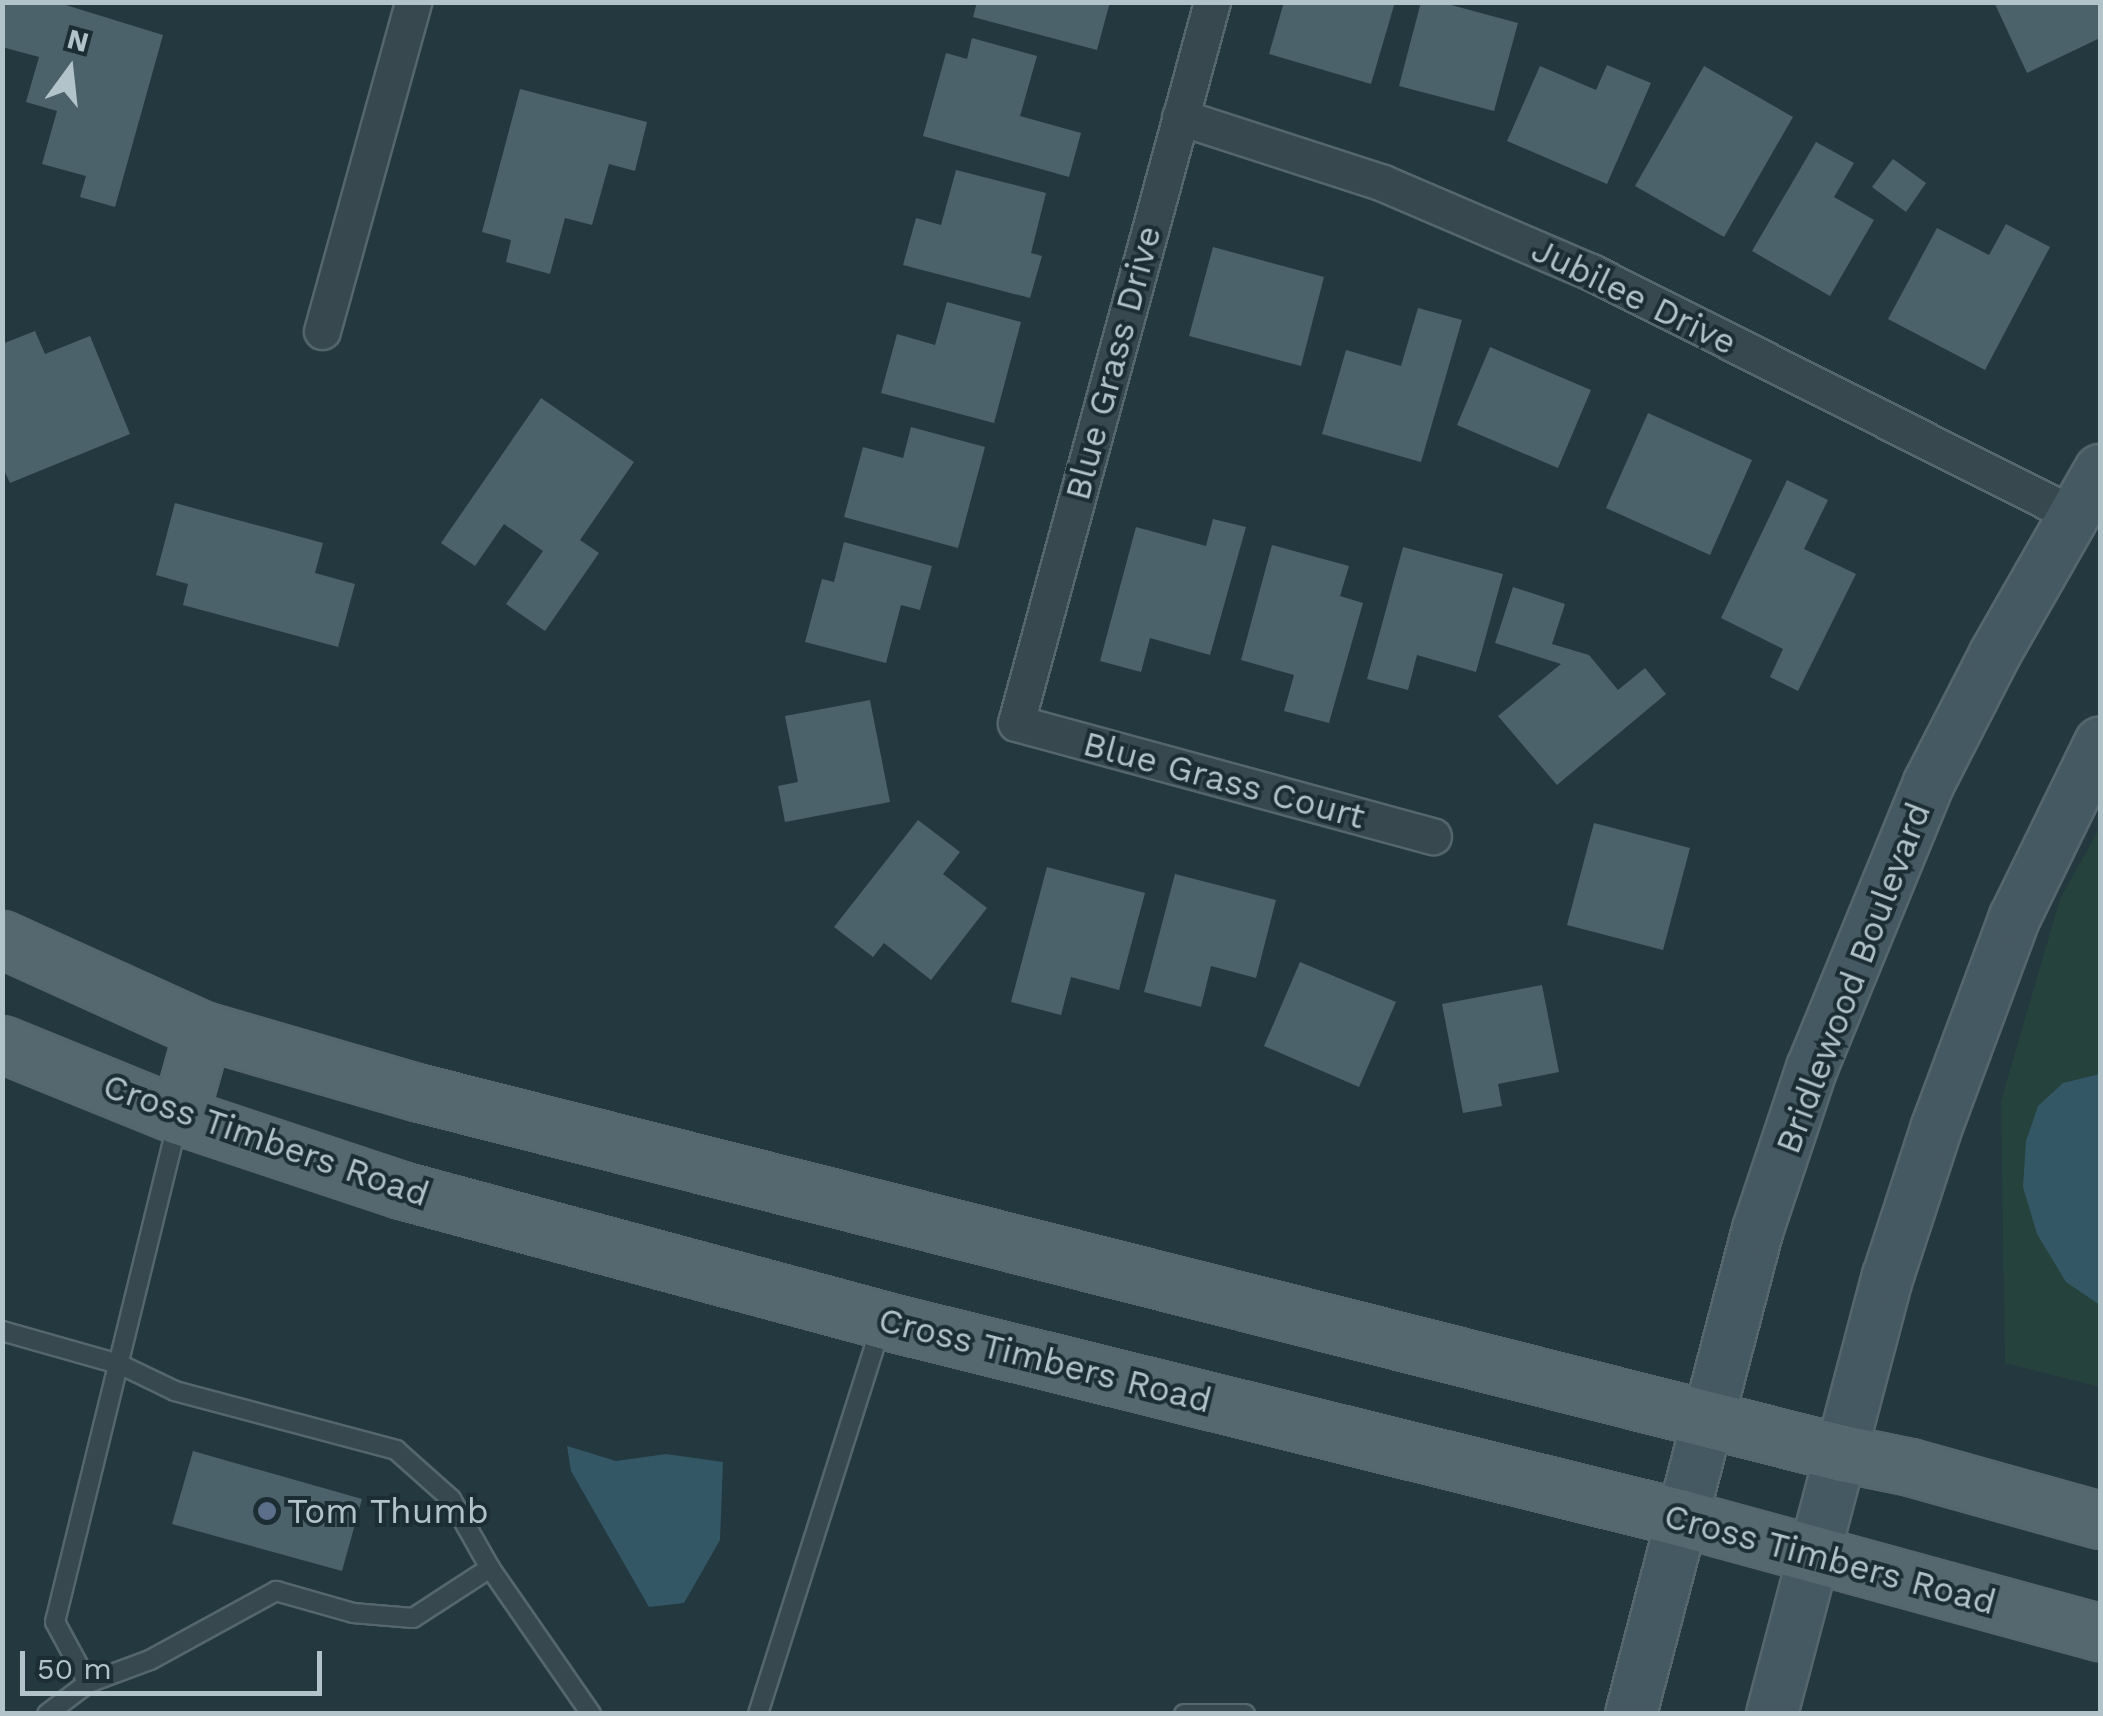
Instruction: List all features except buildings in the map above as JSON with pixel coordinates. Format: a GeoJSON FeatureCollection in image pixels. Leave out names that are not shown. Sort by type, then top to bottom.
{"type":"FeatureCollection","features":[{"type":"Feature","properties":{"kind":"main road","name":"Bridlewood Boulevard"},"geometry":{"type":"LineString","coordinates":[[1631,1714],[1758,1229],[1812,1068],[1873,911],[1929,783],[2072,514],[2100,470]]}},
{"type":"Feature","properties":{"kind":"main road"},"geometry":{"type":"LineString","coordinates":[[1772,1714],[1888,1276],[1978,1012],[2015,917],[2100,743]]}},
{"type":"Feature","properties":{"kind":"main road"},"geometry":{"type":"LineString","coordinates":[[2,939],[203,1030],[550,1126],[1910,1467],[2100,1520]]}},
{"type":"Feature","properties":{"kind":"main road"},"geometry":{"type":"LineString","coordinates":[[179,1116],[203,1030]]}},
{"type":"Feature","properties":{"kind":"main road","name":"Cross Timbers Road"},"geometry":{"type":"LineString","coordinates":[[2,1044],[179,1116],[401,1190],[882,1320],[1682,1518],[2100,1632]]}},
{"type":"Feature","properties":{"kind":"street"},"geometry":{"type":"LineString","coordinates":[[322,332],[413,2]]}},
{"type":"Feature","properties":{"kind":"street","name":"Blue Grass Drive"},"geometry":{"type":"LineString","coordinates":[[1016,723],[1212,2]]}},
{"type":"Feature","properties":{"kind":"street","name":"Jubilee Drive"},"geometry":{"type":"LineString","coordinates":[[1180,117],[1383,183],[1591,272],[2072,514]]}},
{"type":"Feature","properties":{"kind":"street","name":"Blue Grass Court"},"geometry":{"type":"LineString","coordinates":[[1016,723],[1433,836]]}},
{"type":"Feature","properties":{"kind":"lane"},"geometry":{"type":"LineString","coordinates":[[88,1683],[55,1622],[179,1116]]}},
{"type":"Feature","properties":{"kind":"lane"},"geometry":{"type":"LineString","coordinates":[[758,1714],[882,1320]]}},
{"type":"Feature","properties":{"kind":"lane"},"geometry":{"type":"LineString","coordinates":[[2,1332],[119,1364],[175,1392],[396,1450],[450,1500],[490,1568],[591,1714]]}},
{"type":"Feature","properties":{"kind":"lane"},"geometry":{"type":"LineString","coordinates":[[47,1714],[88,1683],[150,1660],[276,1591],[353,1613],[413,1618],[490,1568]]}},
{"type":"Feature","properties":{"kind":"lane"},"geometry":{"type":"LineString","coordinates":[[1184,1714],[1245,1714]]}},
{"type":"Feature","properties":{"kind":"green space"},"geometry":{"type":"Polygon","coordinates":[[[2100,827],[2100,1387],[2005,1363],[2001,1101],[2060,899],[2100,827]]]}},
{"type":"Feature","properties":{"kind":"water"},"geometry":{"type":"Polygon","coordinates":[[[2100,1074],[2100,1305],[2066,1282],[2037,1234],[2023,1187],[2026,1141],[2038,1106],[2063,1083],[2100,1074]]]}},
{"type":"Feature","properties":{"kind":"water"},"geometry":{"type":"Polygon","coordinates":[[[567,1446],[616,1461],[666,1454],[723,1462],[720,1540],[684,1603],[649,1607],[571,1471],[567,1446]]]}},
{"type":"Feature","properties":{"kind":"place","name":"Tom Thumb"},"geometry":{"type":"Point","coordinates":[267,1511]}}]}
